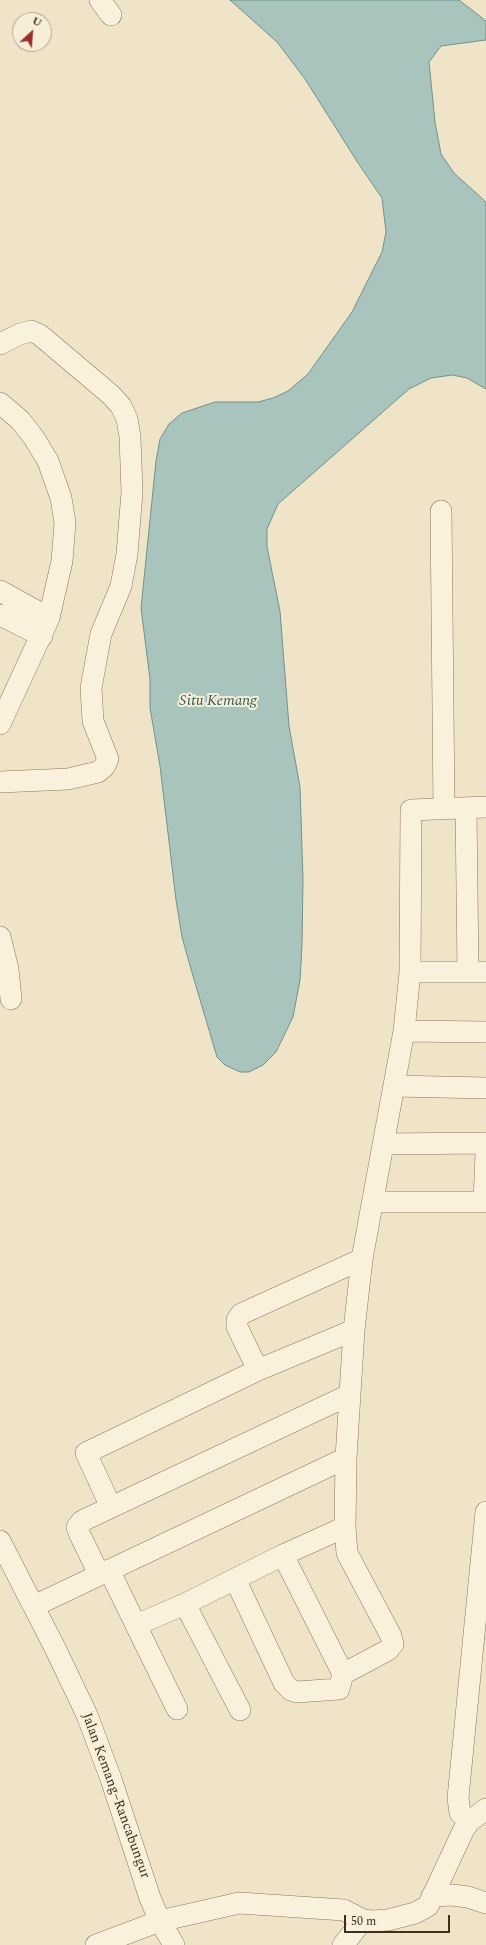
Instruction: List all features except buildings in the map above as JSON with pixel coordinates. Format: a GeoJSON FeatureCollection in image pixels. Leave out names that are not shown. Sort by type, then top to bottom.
{"type":"FeatureCollection","features":[{"type":"Feature","properties":{"kind":"street"},"geometry":{"type":"LineString","coordinates":[[0,344],[20,334],[31,331],[40,335],[111,395],[121,406],[127,419],[130,437],[132,492],[126,554],[121,586],[101,634],[91,688],[93,721],[108,759],[104,767],[98,772],[68,779],[0,782]]}},
{"type":"Feature","properties":{"kind":"street"},"geometry":{"type":"LineString","coordinates":[[0,403],[20,420],[34,438],[48,461],[61,498],[65,524],[64,548],[46,627],[0,724]]}},
{"type":"Feature","properties":{"kind":"street"},"geometry":{"type":"LineString","coordinates":[[441,511],[444,809]]}},
{"type":"Feature","properties":{"kind":"street"},"geometry":{"type":"LineString","coordinates":[[0,591],[46,627]]}},
{"type":"Feature","properties":{"kind":"street"},"geometry":{"type":"LineString","coordinates":[[0,615],[46,627]]}},
{"type":"Feature","properties":{"kind":"street"},"geometry":{"type":"LineString","coordinates":[[235,1579],[284,1682],[291,1690],[297,1692],[338,1689],[343,1674],[388,1650],[392,1644],[391,1636],[347,1553],[345,1527],[346,1458],[354,1330],[362,1259],[404,1031],[410,972],[411,810],[476,808],[477,972],[410,972]]}},
{"type":"Feature","properties":{"kind":"street"},"geometry":{"type":"LineString","coordinates":[[0,937],[8,969],[11,999]]}},
{"type":"Feature","properties":{"kind":"street"},"geometry":{"type":"LineString","coordinates":[[404,1031],[486,1032]]}},
{"type":"Feature","properties":{"kind":"street"},"geometry":{"type":"LineString","coordinates":[[394,1086],[486,1088]]}},
{"type":"Feature","properties":{"kind":"street"},"geometry":{"type":"LineString","coordinates":[[384,1144],[486,1143]]}},
{"type":"Feature","properties":{"kind":"street"},"geometry":{"type":"LineString","coordinates":[[373,1202],[484,1202],[486,1154]]}},
{"type":"Feature","properties":{"kind":"street"},"geometry":{"type":"LineString","coordinates":[[258,1370],[237,1327],[237,1320],[241,1314],[362,1259]]}},
{"type":"Feature","properties":{"kind":"street"},"geometry":{"type":"LineString","coordinates":[[111,1507],[86,1453],[258,1370],[354,1330]]}},
{"type":"Feature","properties":{"kind":"street"},"geometry":{"type":"LineString","coordinates":[[177,1709],[136,1625],[78,1527],[89,1516],[349,1395]]}},
{"type":"Feature","properties":{"kind":"street"},"geometry":{"type":"LineString","coordinates":[[34,1606],[346,1458]]}},
{"type":"Feature","properties":{"kind":"street"},"geometry":{"type":"LineString","coordinates":[[478,1815],[460,1813],[458,1798],[483,1577],[486,1512]]}},
{"type":"Feature","properties":{"kind":"street"},"geometry":{"type":"LineString","coordinates":[[136,1625],[185,1604],[283,1555],[345,1527]]}},
{"type":"Feature","properties":{"kind":"street","name":"Jalan Kemang–Rancabungur"},"geometry":{"type":"LineString","coordinates":[[0,1541],[34,1606],[87,1715],[111,1779],[160,1922],[174,1945]]}},
{"type":"Feature","properties":{"kind":"street"},"geometry":{"type":"LineString","coordinates":[[283,1555],[343,1674]]}},
{"type":"Feature","properties":{"kind":"street"},"geometry":{"type":"LineString","coordinates":[[185,1604],[240,1710]]}},
{"type":"Feature","properties":{"kind":"street"},"geometry":{"type":"LineString","coordinates":[[96,1945],[160,1922],[239,1903],[344,1910],[364,1920],[388,1920],[415,1913],[428,1906],[464,1829],[478,1815]]}},
{"type":"Feature","properties":{"kind":"street"},"geometry":{"type":"LineString","coordinates":[[432,1896],[468,1896],[486,1903]]}},
{"type":"Feature","properties":{"kind":"street"},"geometry":{"type":"LineString","coordinates":[[343,1945],[364,1920]]}},
{"type":"Feature","properties":{"kind":"water","name":"Situ Kemang"},"geometry":{"type":"Polygon","coordinates":[[[230,0],[459,0],[486,21],[486,40],[441,46],[429,62],[435,122],[441,154],[454,173],[486,202],[486,389],[467,378],[452,375],[431,378],[409,389],[278,504],[267,529],[267,547],[280,611],[289,726],[300,787],[303,879],[302,945],[300,980],[293,1017],[276,1052],[263,1065],[249,1072],[240,1072],[225,1065],[217,1057],[182,937],[176,900],[160,766],[150,708],[150,679],[141,608],[156,461],[160,439],[169,424],[182,413],[215,402],[258,402],[273,398],[288,391],[308,374],[352,312],[382,252],[386,232],[382,198],[305,79],[277,42],[230,0]]]}}]}
